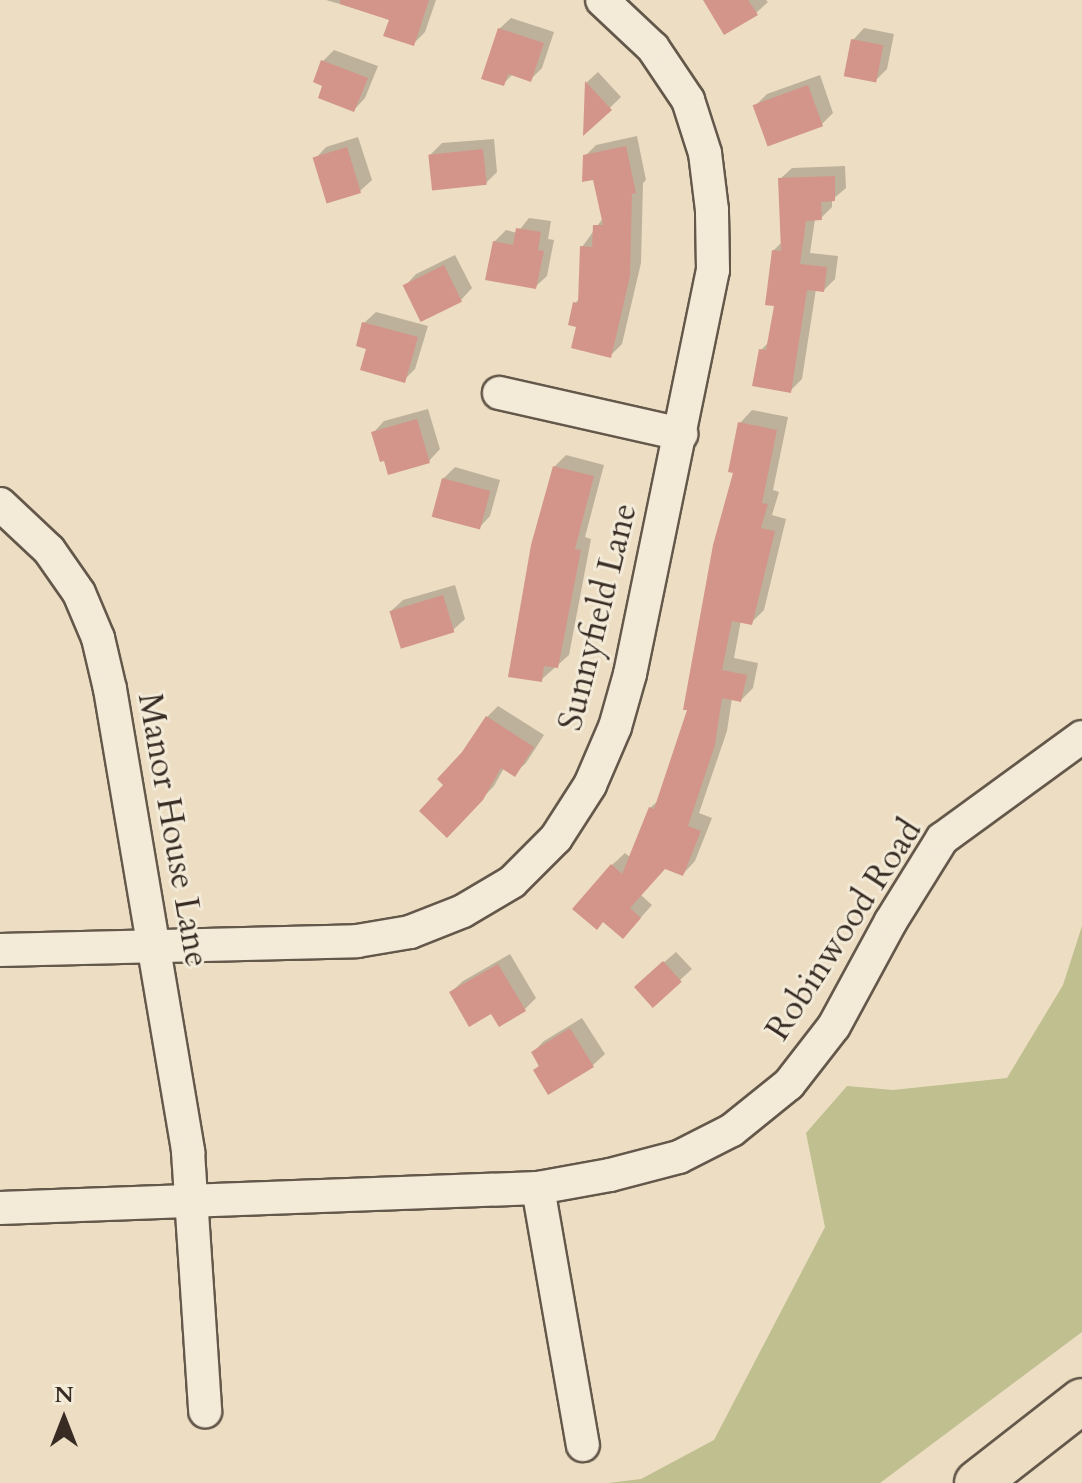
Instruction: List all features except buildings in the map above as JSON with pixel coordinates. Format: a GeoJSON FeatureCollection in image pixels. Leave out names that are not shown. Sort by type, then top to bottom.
{"type":"FeatureCollection","features":[{"type":"Feature","properties":{"kind":"highway"},"geometry":{"type":"LineString","coordinates":[[977,1483],[1082,1401]]}},
{"type":"Feature","properties":{"kind":"street","name":"Sunnyfield Lane"},"geometry":{"type":"LineString","coordinates":[[0,950],[357,941],[410,932],[463,911],[512,882],[556,838],[590,785],[615,727],[681,434],[713,270],[712,210],[705,153],[688,100],[653,48],[602,0]]}},
{"type":"Feature","properties":{"kind":"street"},"geometry":{"type":"LineString","coordinates":[[499,393],[681,434]]}},
{"type":"Feature","properties":{"kind":"street","name":"Manor House Lane"},"geometry":{"type":"LineString","coordinates":[[0,504],[49,550],[79,593],[98,638],[180,1092],[192,1202],[205,1411]]}},
{"type":"Feature","properties":{"kind":"street","name":"Robinwood Road"},"geometry":{"type":"LineString","coordinates":[[0,1208],[538,1188],[610,1175],[679,1157],[732,1130],[789,1084],[834,1026],[906,896],[942,839],[1082,737]]}},
{"type":"Feature","properties":{"kind":"street"},"geometry":{"type":"LineString","coordinates":[[538,1188],[583,1445]]}},
{"type":"Feature","properties":{"kind":"green space"},"geometry":{"type":"Polygon","coordinates":[[[1082,926],[1082,1332],[880,1483],[608,1483],[641,1479],[714,1440],[825,1227],[806,1133],[847,1086],[893,1090],[1007,1078],[1063,985],[1082,926]]]}}]}
